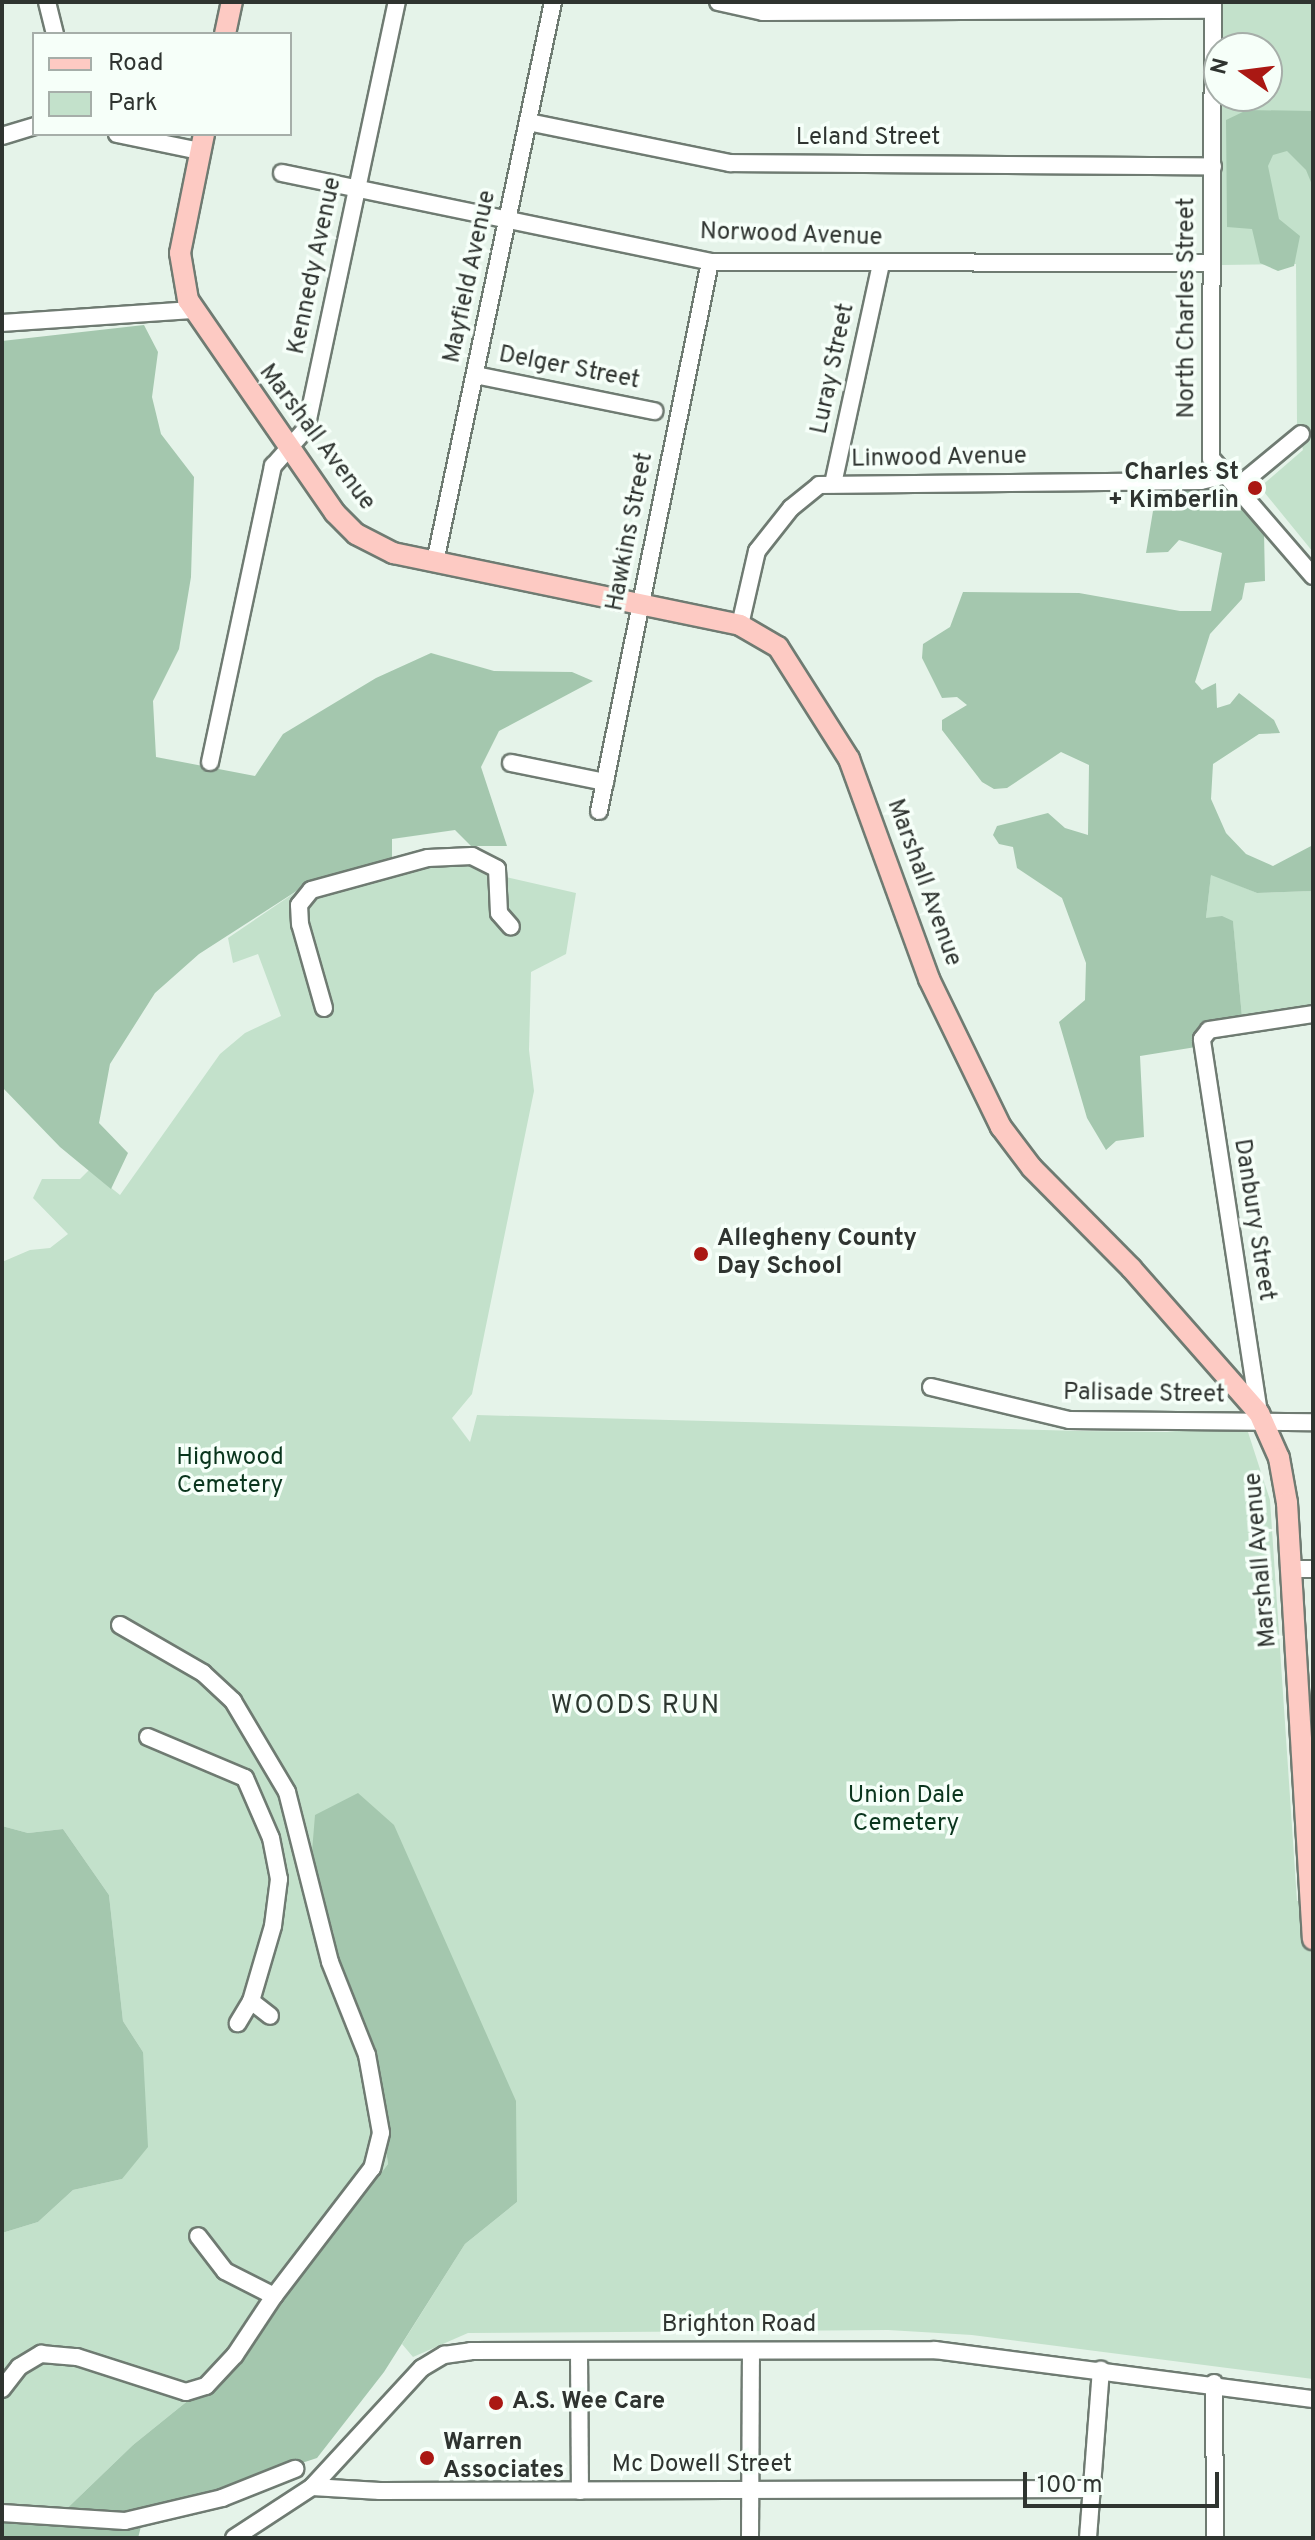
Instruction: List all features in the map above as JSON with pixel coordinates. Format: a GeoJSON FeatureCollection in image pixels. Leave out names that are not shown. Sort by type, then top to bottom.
{"type":"FeatureCollection","features":[{"type":"Feature","properties":{"kind":"main road"},"geometry":{"type":"LineString","coordinates":[[225,32],[232,2]]}},
{"type":"Feature","properties":{"kind":"main road","name":"Marshall Avenue"},"geometry":{"type":"LineString","coordinates":[[202,142],[180,253],[192,310],[289,449],[356,534],[393,553],[740,625],[769,639],[786,656],[842,745],[929,979],[1006,1134],[1261,1417],[1283,1472],[1313,1939]]}},
{"type":"Feature","properties":{"kind":"street"},"geometry":{"type":"LineString","coordinates":[[47,2],[54,32]]}},
{"type":"Feature","properties":{"kind":"street","name":"Kennedy Avenue"},"geometry":{"type":"LineString","coordinates":[[210,762],[273,466],[306,429],[397,2]]}},
{"type":"Feature","properties":{"kind":"street","name":"Mayfield Avenue"},"geometry":{"type":"LineString","coordinates":[[435,562],[553,2]]}},
{"type":"Feature","properties":{"kind":"street"},"geometry":{"type":"LineString","coordinates":[[718,2],[763,12],[1213,6]]}},
{"type":"Feature","properties":{"kind":"street","name":"North Charles Street"},"geometry":{"type":"LineString","coordinates":[[1213,6],[1211,458],[1313,576]]}},
{"type":"Feature","properties":{"kind":"street","name":"Leland Street"},"geometry":{"type":"LineString","coordinates":[[528,122],[730,163],[1213,166]]}},
{"type":"Feature","properties":{"kind":"street"},"geometry":{"type":"LineString","coordinates":[[2,136],[32,127]]}},
{"type":"Feature","properties":{"kind":"street"},"geometry":{"type":"LineString","coordinates":[[138,136],[202,142]]}},
{"type":"Feature","properties":{"kind":"street","name":"Norwood Avenue"},"geometry":{"type":"LineString","coordinates":[[282,173],[507,223],[710,262],[1212,263]]}},
{"type":"Feature","properties":{"kind":"street","name":"Hawkins Street"},"geometry":{"type":"LineString","coordinates":[[599,811],[710,262]]}},
{"type":"Feature","properties":{"kind":"street","name":"Luray Street"},"geometry":{"type":"LineString","coordinates":[[833,484],[881,263]]}},
{"type":"Feature","properties":{"kind":"street"},"geometry":{"type":"LineString","coordinates":[[2,323],[192,310]]}},
{"type":"Feature","properties":{"kind":"street","name":"Delger Street"},"geometry":{"type":"LineString","coordinates":[[475,375],[654,411]]}},
{"type":"Feature","properties":{"kind":"street"},"geometry":{"type":"LineString","coordinates":[[1232,481],[1301,434]]}},
{"type":"Feature","properties":{"kind":"street","name":"Linwood Avenue"},"geometry":{"type":"LineString","coordinates":[[740,625],[760,545],[802,497],[819,485],[1232,481]]}},
{"type":"Feature","properties":{"kind":"street"},"geometry":{"type":"LineString","coordinates":[[511,763],[605,782]]}},
{"type":"Feature","properties":{"kind":"street"},"geometry":{"type":"LineString","coordinates":[[324,1008],[300,924],[299,905],[311,890],[419,859],[472,856],[497,869],[499,913],[511,927]]}},
{"type":"Feature","properties":{"kind":"street","name":"Danbury Street"},"geometry":{"type":"LineString","coordinates":[[1261,1417],[1203,1035],[1313,1014]]}},
{"type":"Feature","properties":{"kind":"street","name":"Palisade Street"},"geometry":{"type":"LineString","coordinates":[[931,1387],[1069,1420],[1261,1417],[1313,1422]]}},
{"type":"Feature","properties":{"kind":"street"},"geometry":{"type":"LineString","coordinates":[[1291,1569],[1313,1569]]}},
{"type":"Feature","properties":{"kind":"street"},"geometry":{"type":"LineString","coordinates":[[2,2389],[19,2367],[41,2354],[77,2357],[186,2392],[206,2386],[235,2355],[274,2296],[372,2168],[381,2133],[367,2055],[330,1962],[287,1792],[263,1744],[233,1701],[203,1673],[120,1625]]}},
{"type":"Feature","properties":{"kind":"street"},"geometry":{"type":"LineString","coordinates":[[148,1737],[229,1769],[245,1778],[257,1798],[279,1879],[251,2001],[238,2023]]}},
{"type":"Feature","properties":{"kind":"street"},"geometry":{"type":"LineString","coordinates":[[251,2001],[270,2016]]}},
{"type":"Feature","properties":{"kind":"street"},"geometry":{"type":"LineString","coordinates":[[198,2236],[225,2271],[274,2296]]}},
{"type":"Feature","properties":{"kind":"street","name":"Brighton Road"},"geometry":{"type":"LineString","coordinates":[[234,2538],[312,2487],[402,2387],[444,2355],[579,2351],[935,2350],[1214,2383],[1313,2399]]}},
{"type":"Feature","properties":{"kind":"street"},"geometry":{"type":"LineString","coordinates":[[579,2351],[580,2491]]}},
{"type":"Feature","properties":{"kind":"street"},"geometry":{"type":"LineString","coordinates":[[750,2538],[751,2351]]}},
{"type":"Feature","properties":{"kind":"street"},"geometry":{"type":"LineString","coordinates":[[1088,2538],[1101,2369]]}},
{"type":"Feature","properties":{"kind":"street"},"geometry":{"type":"LineString","coordinates":[[1214,2383],[1215,2538]]}},
{"type":"Feature","properties":{"kind":"street"},"geometry":{"type":"LineString","coordinates":[[2,2513],[125,2521],[222,2498],[295,2469]]}},
{"type":"Feature","properties":{"kind":"street","name":"Mc Dowell Street"},"geometry":{"type":"LineString","coordinates":[[312,2487],[580,2491],[1092,2489]]}},
{"type":"Feature","properties":{"kind":"green space"},"geometry":{"type":"Polygon","coordinates":[[[1222,2],[1313,2],[1313,552],[1260,487],[1303,450],[1297,425],[1296,264],[1222,265],[1222,112],[1283,112],[1283,32],[1222,32],[1222,2]]]}},
{"type":"Feature","properties":{"kind":"green space"},"geometry":{"type":"Polygon","coordinates":[[[1313,111],[1313,187],[1306,170],[1287,151],[1273,155],[1268,166],[1279,219],[1300,236],[1294,266],[1278,271],[1260,263],[1252,229],[1227,227],[1226,120],[1243,112],[1313,111]]]}},
{"type":"Feature","properties":{"kind":"green space"},"geometry":{"type":"Polygon","coordinates":[[[144,325],[158,352],[152,397],[161,434],[194,477],[191,577],[179,649],[153,701],[156,757],[255,776],[283,734],[376,678],[431,653],[494,671],[572,672],[593,681],[499,731],[481,767],[507,846],[471,846],[455,830],[392,839],[392,861],[312,881],[199,954],[155,993],[110,1064],[99,1123],[128,1153],[111,1189],[60,1147],[2,1087],[2,341],[144,325]]]}},
{"type":"Feature","properties":{"kind":"green space"},"geometry":{"type":"Polygon","coordinates":[[[1211,489],[1237,500],[1264,532],[1265,581],[1245,583],[1242,599],[1210,634],[1195,682],[1202,690],[1216,683],[1217,708],[1230,704],[1239,693],[1274,720],[1280,733],[1259,734],[1213,764],[1211,799],[1226,833],[1246,854],[1273,866],[1313,845],[1313,891],[1257,893],[1211,875],[1206,918],[1222,916],[1233,921],[1242,1017],[1198,1031],[1196,1047],[1140,1056],[1144,1137],[1116,1141],[1106,1150],[1087,1118],[1059,1022],[1085,1000],[1086,963],[1062,898],[1017,868],[1013,847],[999,844],[993,835],[997,826],[1048,813],[1065,828],[1088,835],[1089,765],[1061,752],[1007,788],[994,789],[982,782],[942,730],[942,720],[967,705],[957,697],[942,698],[922,658],[923,644],[950,627],[963,592],[1079,593],[1180,611],[1211,611],[1222,553],[1179,540],[1168,552],[1146,553],[1156,493],[1211,489]]]}},
{"type":"Feature","properties":{"kind":"green space"},"geometry":{"type":"Polygon","coordinates":[[[441,851],[503,866],[506,877],[576,893],[566,954],[531,972],[529,1050],[534,1091],[472,1394],[452,1418],[470,1442],[477,1415],[1080,1431],[1167,1432],[1229,1425],[1247,1429],[1270,1500],[1297,1901],[1313,1902],[1313,2379],[972,2335],[888,2330],[468,2333],[413,2357],[402,2344],[465,2244],[517,2202],[310,1876],[333,1931],[340,1978],[375,2070],[388,2164],[237,2361],[133,2445],[54,2521],[2,2514],[2,2233],[38,2222],[73,2190],[122,2179],[143,2052],[123,2021],[109,1895],[63,1829],[28,1833],[2,1826],[2,1262],[30,1250],[50,1248],[68,1234],[33,1198],[42,1179],[80,1179],[89,1170],[120,1195],[220,1054],[245,1033],[281,1016],[258,954],[233,963],[228,938],[312,881],[441,851]]]}},
{"type":"Feature","properties":{"kind":"green space"},"geometry":{"type":"Polygon","coordinates":[[[1211,874],[1257,893],[1313,891],[1313,1008],[1242,1017],[1233,922],[1206,918],[1211,874]]]}},
{"type":"Feature","properties":{"kind":"green space"},"geometry":{"type":"Polygon","coordinates":[[[358,1793],[394,1825],[516,2101],[517,2202],[465,2244],[384,2372],[317,2458],[144,2515],[138,2538],[2,2538],[2,2514],[54,2521],[133,2445],[237,2361],[388,2164],[375,2070],[340,1978],[333,1931],[310,1876],[315,1815],[358,1793]]]}},
{"type":"Feature","properties":{"kind":"green space"},"geometry":{"type":"Polygon","coordinates":[[[2,1826],[28,1833],[63,1829],[109,1895],[123,2021],[143,2052],[148,2147],[122,2179],[73,2190],[38,2222],[2,2233],[2,1826]]]}},
{"type":"Feature","properties":{"kind":"place","name":"Charles St + Kimberlin"},"geometry":{"type":"Point","coordinates":[1255,488]}},
{"type":"Feature","properties":{"kind":"place","name":"Allegheny County Day School"},"geometry":{"type":"Point","coordinates":[701,1254]}},
{"type":"Feature","properties":{"kind":"place","name":"A.S. Wee Care"},"geometry":{"type":"Point","coordinates":[496,2403]}},
{"type":"Feature","properties":{"kind":"place","name":"Warren Associates"},"geometry":{"type":"Point","coordinates":[427,2458]}},
{"type":"Feature","properties":{"kind":"district","name":"WOODS RUN"},"geometry":{"type":"Point","coordinates":[636,1707]}},
{"type":"Feature","properties":{"kind":"park label","name":"Highwood Cemetery"},"geometry":{"type":"Point","coordinates":[230,1473]}},
{"type":"Feature","properties":{"kind":"park label","name":"Union Dale Cemetery"},"geometry":{"type":"Point","coordinates":[906,1811]}}]}
